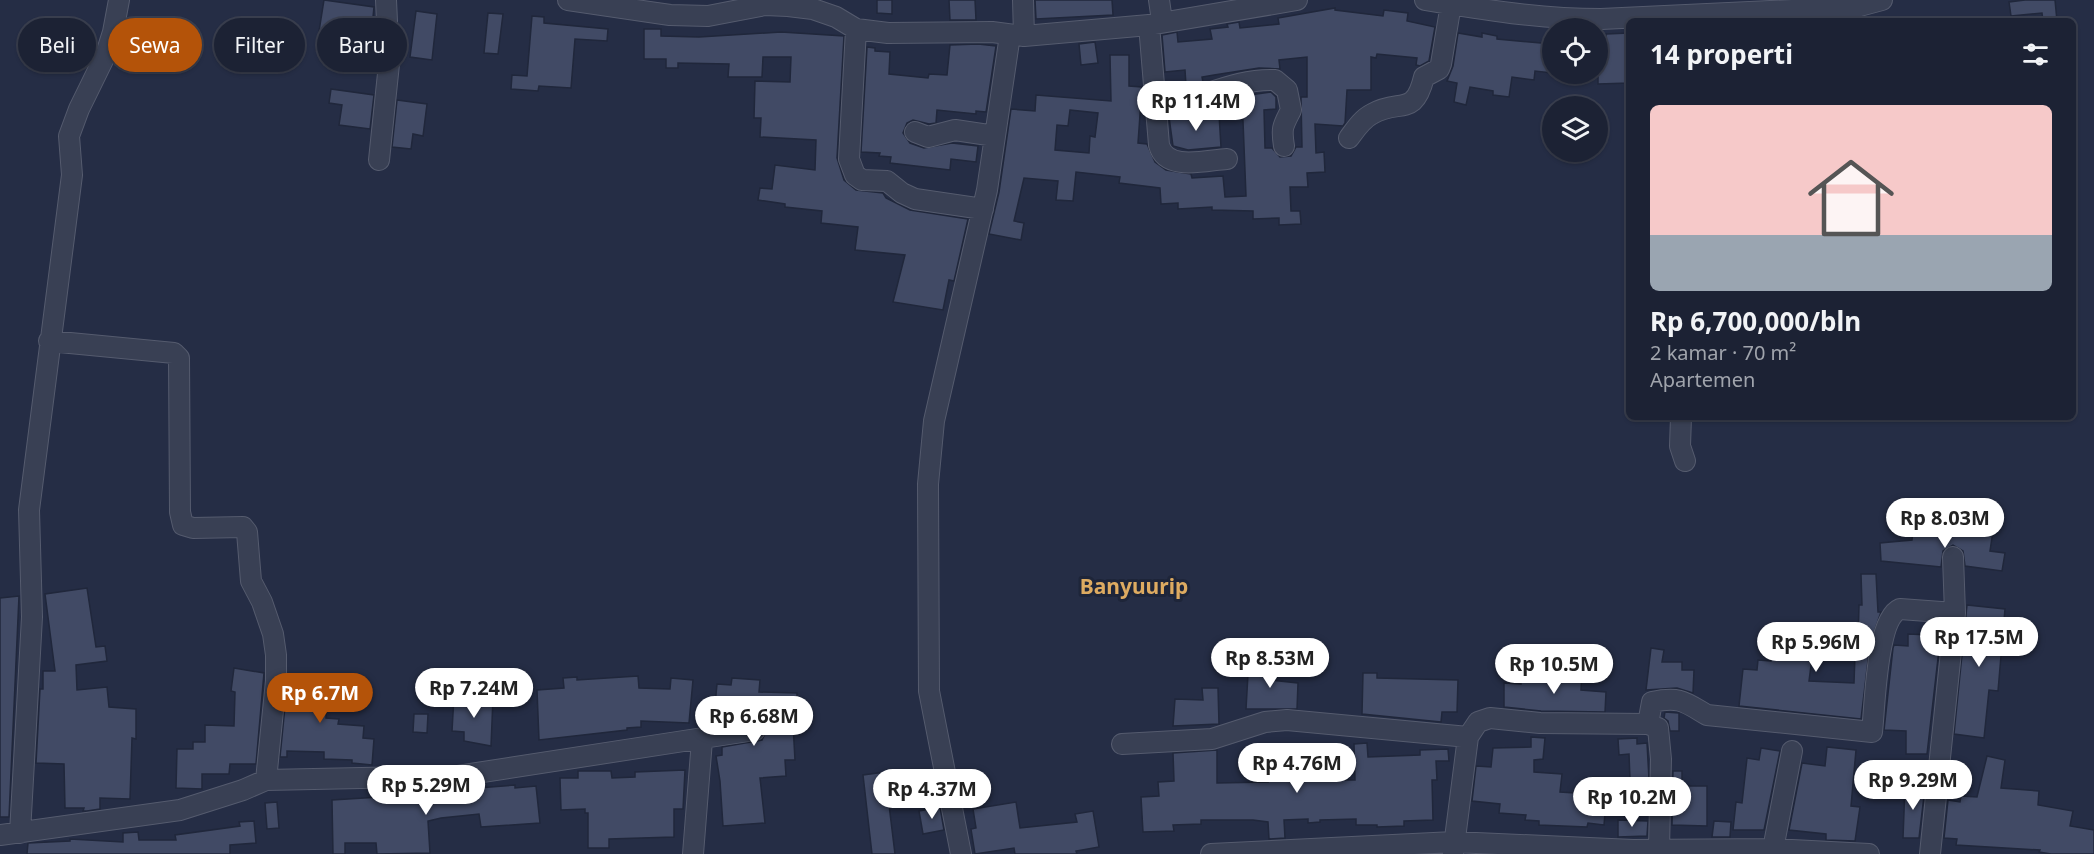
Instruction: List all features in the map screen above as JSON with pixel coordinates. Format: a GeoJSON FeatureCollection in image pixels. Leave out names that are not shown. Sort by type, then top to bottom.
{"type":"FeatureCollection","features":[{"type":"Feature","properties":{"kind":"street"},"geometry":{"type":"LineString","coordinates":[[20,832],[32,617],[29,510],[37,462],[49,341],[72,175],[69,136],[79,109],[106,54],[119,0]]}},
{"type":"Feature","properties":{"kind":"street"},"geometry":{"type":"LineString","coordinates":[[379,160],[389,64],[386,0]]}},
{"type":"Feature","properties":{"kind":"street"},"geometry":{"type":"LineString","coordinates":[[568,0],[670,15],[708,16],[765,2],[813,9],[836,17],[856,29],[888,33],[992,32],[1017,36],[1155,23],[1297,0]]}},
{"type":"Feature","properties":{"kind":"street"},"geometry":{"type":"LineString","coordinates":[[961,854],[929,691],[928,484],[934,421],[982,209],[1023,0]]}},
{"type":"Feature","properties":{"kind":"street"},"geometry":{"type":"LineString","coordinates":[[1159,0],[1155,23],[1159,146],[1165,158],[1180,162],[1227,159]]}},
{"type":"Feature","properties":{"kind":"street"},"geometry":{"type":"LineString","coordinates":[[1425,0],[1508,14],[1563,19],[1656,8],[1758,16],[1834,14],[1856,3],[1882,0]]}},
{"type":"Feature","properties":{"kind":"street"},"geometry":{"type":"LineString","coordinates":[[1349,138],[1368,116],[1383,109],[1411,103],[1420,94],[1424,77],[1437,70],[1441,64],[1451,4]]}},
{"type":"Feature","properties":{"kind":"street"},"geometry":{"type":"LineString","coordinates":[[856,29],[849,159],[855,175],[862,180],[887,181],[902,193],[915,199],[982,209]]}},
{"type":"Feature","properties":{"kind":"street"},"geometry":{"type":"LineString","coordinates":[[1156,107],[1182,103],[1239,83],[1275,80],[1287,90],[1291,110],[1284,121],[1282,130],[1284,146]]}},
{"type":"Feature","properties":{"kind":"street"},"geometry":{"type":"LineString","coordinates":[[915,132],[928,137],[955,130],[995,136]]}},
{"type":"Feature","properties":{"kind":"street"},"geometry":{"type":"LineString","coordinates":[[49,341],[174,353],[179,358],[180,512],[183,525],[193,528],[243,527],[247,531],[251,581],[262,602],[273,634],[276,681],[266,780]]}},
{"type":"Feature","properties":{"kind":"street"},"geometry":{"type":"LineString","coordinates":[[1681,420],[1680,447],[1685,460]]}},
{"type":"Feature","properties":{"kind":"street"},"geometry":{"type":"LineString","coordinates":[[1930,854],[1955,613],[1953,557]]}},
{"type":"Feature","properties":{"kind":"street"},"geometry":{"type":"LineString","coordinates":[[1648,724],[1652,702],[1677,700],[1687,701],[1707,715],[1872,732],[1878,664],[1885,627],[1893,613],[1900,609],[1955,613]]}},
{"type":"Feature","properties":{"kind":"street"},"geometry":{"type":"LineString","coordinates":[[1453,848],[1468,737],[1478,722],[1490,718],[1540,723],[1656,726],[1661,732],[1659,849]]}},
{"type":"Feature","properties":{"kind":"street"},"geometry":{"type":"LineString","coordinates":[[1122,744],[1212,739],[1265,722],[1287,720],[1468,737]]}},
{"type":"Feature","properties":{"kind":"street"},"geometry":{"type":"LineString","coordinates":[[0,835],[180,810],[243,790],[266,780],[457,776],[755,730]]}},
{"type":"Feature","properties":{"kind":"street"},"geometry":{"type":"LineString","coordinates":[[693,854],[702,740]]}},
{"type":"Feature","properties":{"kind":"street"},"geometry":{"type":"LineString","coordinates":[[1773,849],[1792,751]]}},
{"type":"Feature","properties":{"kind":"street"},"geometry":{"type":"LineString","coordinates":[[1211,854],[1453,848],[1773,849],[1869,854]]}},
{"type":"Feature","properties":{"kind":"building"},"geometry":{"type":"Polygon","coordinates":[[[324,0],[374,7],[373,18],[321,18],[324,0]]]}},
{"type":"Feature","properties":{"kind":"building"},"geometry":{"type":"Polygon","coordinates":[[[877,0],[892,0],[892,14],[877,13],[877,0]]]}},
{"type":"Feature","properties":{"kind":"building"},"geometry":{"type":"Polygon","coordinates":[[[949,0],[975,0],[976,20],[950,20],[949,0]]]}},
{"type":"Feature","properties":{"kind":"building"},"geometry":{"type":"Polygon","coordinates":[[[1035,0],[1112,0],[1113,15],[1036,19],[1035,0]]]}},
{"type":"Feature","properties":{"kind":"building"},"geometry":{"type":"Polygon","coordinates":[[[2055,0],[2057,18],[2043,18],[2042,13],[2011,16],[2009,2],[2055,0]]]}},
{"type":"Feature","properties":{"kind":"building"},"geometry":{"type":"Polygon","coordinates":[[[1335,8],[1335,10],[1383,16],[1384,10],[1408,13],[1407,21],[1435,27],[1429,61],[1420,66],[1416,65],[1417,58],[1377,54],[1376,58],[1371,57],[1371,90],[1347,90],[1343,126],[1315,124],[1316,153],[1324,152],[1325,172],[1307,173],[1308,187],[1290,187],[1291,211],[1300,211],[1301,224],[1279,225],[1279,218],[1253,219],[1253,211],[1212,210],[1212,207],[1178,209],[1178,203],[1161,204],[1160,188],[1119,183],[1120,177],[1076,172],[1073,201],[1056,200],[1058,181],[1024,178],[1014,221],[1024,223],[1021,240],[989,234],[999,192],[1011,109],[1035,111],[1036,95],[1111,101],[1110,55],[1129,55],[1129,86],[1142,87],[1138,143],[1147,144],[1155,162],[1166,170],[1191,174],[1192,178],[1223,176],[1225,197],[1246,196],[1242,96],[1271,92],[1276,97],[1276,109],[1264,110],[1265,148],[1272,148],[1280,157],[1291,156],[1296,147],[1302,147],[1301,97],[1307,97],[1307,57],[1279,60],[1280,69],[1259,68],[1202,77],[1203,82],[1186,85],[1185,70],[1165,72],[1162,35],[1177,32],[1178,42],[1212,39],[1210,29],[1228,27],[1227,24],[1239,22],[1240,28],[1279,24],[1278,18],[1335,8]],[[1070,110],[1068,126],[1057,125],[1055,150],[1089,153],[1090,136],[1095,137],[1098,113],[1070,110]]]}},
{"type":"Feature","properties":{"kind":"building"},"geometry":{"type":"Polygon","coordinates":[[[416,11],[437,14],[432,60],[410,57],[416,11]]]}},
{"type":"Feature","properties":{"kind":"building"},"geometry":{"type":"Polygon","coordinates":[[[488,13],[503,14],[498,54],[484,53],[488,13]]]}},
{"type":"Feature","properties":{"kind":"building"},"geometry":{"type":"Polygon","coordinates":[[[532,16],[544,17],[544,23],[608,29],[607,41],[575,39],[571,88],[539,86],[538,91],[511,89],[512,75],[527,76],[532,16]]]}},
{"type":"Feature","properties":{"kind":"building"},"geometry":{"type":"Polygon","coordinates":[[[644,29],[661,29],[661,36],[699,37],[781,32],[844,36],[837,158],[844,180],[856,190],[883,193],[886,198],[910,210],[968,219],[954,281],[949,280],[943,310],[893,302],[905,255],[855,250],[858,227],[821,223],[822,211],[785,207],[785,204],[758,200],[760,188],[772,189],[775,165],[815,170],[816,140],[760,137],[761,118],[754,118],[755,81],[790,82],[791,57],[763,57],[762,77],[728,77],[729,64],[678,63],[678,68],[666,68],[666,59],[644,59],[644,29]]]}},
{"type":"Feature","properties":{"kind":"building"},"geometry":{"type":"Polygon","coordinates":[[[1458,33],[1482,37],[1482,33],[1497,36],[1497,39],[1542,43],[1542,72],[1535,71],[1534,80],[1512,77],[1509,97],[1493,95],[1493,91],[1470,87],[1466,105],[1454,102],[1457,83],[1447,81],[1453,66],[1458,33]]]}},
{"type":"Feature","properties":{"kind":"building"},"geometry":{"type":"Polygon","coordinates":[[[1626,33],[1626,83],[1608,84],[1608,34],[1626,33]]]}},
{"type":"Feature","properties":{"kind":"building"},"geometry":{"type":"Polygon","coordinates":[[[1095,42],[1098,63],[1081,65],[1079,44],[1095,42]]]}},
{"type":"Feature","properties":{"kind":"building"},"geometry":{"type":"Polygon","coordinates":[[[950,45],[996,46],[986,112],[976,111],[976,114],[937,110],[936,123],[929,124],[913,120],[907,123],[903,133],[910,143],[924,148],[952,143],[978,146],[976,162],[951,159],[950,170],[890,163],[891,157],[879,156],[880,153],[861,152],[867,47],[875,48],[875,51],[890,52],[889,74],[928,78],[929,74],[947,75],[950,45]]]}},
{"type":"Feature","properties":{"kind":"building"},"geometry":{"type":"Polygon","coordinates":[[[331,89],[374,95],[370,129],[339,125],[342,105],[329,103],[331,89]]]}},
{"type":"Feature","properties":{"kind":"building"},"geometry":{"type":"Polygon","coordinates":[[[397,100],[427,104],[423,136],[413,134],[411,149],[392,147],[397,100]]]}},
{"type":"Feature","properties":{"kind":"building"},"geometry":{"type":"Polygon","coordinates":[[[1219,114],[1221,147],[1188,150],[1173,146],[1169,117],[1219,114]]]}},
{"type":"Feature","properties":{"kind":"building"},"geometry":{"type":"Polygon","coordinates":[[[1941,526],[1993,531],[1990,551],[2005,553],[2002,571],[1965,566],[1963,551],[1953,545],[1943,551],[1941,567],[1881,561],[1880,543],[1912,540],[1913,530],[1940,534],[1941,526]]]}},
{"type":"Feature","properties":{"kind":"building"},"geometry":{"type":"Polygon","coordinates":[[[1861,574],[1876,574],[1878,612],[1881,612],[1870,644],[1861,719],[1739,706],[1743,669],[1757,670],[1758,660],[1771,661],[1772,654],[1812,658],[1809,681],[1854,683],[1855,654],[1827,653],[1827,640],[1858,641],[1859,605],[1862,605],[1861,574]]]}},
{"type":"Feature","properties":{"kind":"building"},"geometry":{"type":"Polygon","coordinates":[[[87,588],[96,647],[105,646],[107,661],[76,665],[77,690],[107,687],[109,707],[136,709],[136,739],[132,738],[130,799],[100,798],[100,809],[83,811],[84,808],[65,808],[64,764],[36,763],[43,671],[55,671],[45,594],[87,588]]]}},
{"type":"Feature","properties":{"kind":"building"},"geometry":{"type":"Polygon","coordinates":[[[19,596],[9,817],[0,817],[0,598],[19,596]]]}},
{"type":"Feature","properties":{"kind":"building"},"geometry":{"type":"Polygon","coordinates":[[[1967,605],[2005,609],[1998,691],[1989,690],[1984,738],[1954,734],[1967,605]]]}},
{"type":"Feature","properties":{"kind":"building"},"geometry":{"type":"Polygon","coordinates":[[[1929,632],[1941,632],[1927,754],[1906,754],[1906,731],[1884,730],[1893,648],[1894,645],[1908,646],[1908,634],[1929,635],[1929,632]]]}},
{"type":"Feature","properties":{"kind":"building"},"geometry":{"type":"Polygon","coordinates":[[[1651,648],[1664,650],[1662,662],[1682,662],[1682,670],[1694,670],[1693,693],[1677,688],[1646,690],[1651,648]]]}},
{"type":"Feature","properties":{"kind":"building"},"geometry":{"type":"Polygon","coordinates":[[[1259,652],[1272,653],[1270,680],[1298,683],[1297,709],[1246,709],[1248,674],[1258,675],[1259,652]]]}},
{"type":"Feature","properties":{"kind":"building"},"geometry":{"type":"Polygon","coordinates":[[[234,668],[264,673],[256,764],[230,764],[229,774],[202,774],[202,789],[176,788],[177,749],[193,749],[193,742],[205,742],[205,725],[234,726],[235,692],[231,691],[234,668]]]}},
{"type":"Feature","properties":{"kind":"building"},"geometry":{"type":"Polygon","coordinates":[[[1569,668],[1582,668],[1581,690],[1606,692],[1605,712],[1541,711],[1504,707],[1504,683],[1521,684],[1521,677],[1569,678],[1569,668]]]}},
{"type":"Feature","properties":{"kind":"building"},"geometry":{"type":"Polygon","coordinates":[[[1363,673],[1377,673],[1377,678],[1458,680],[1457,712],[1442,712],[1441,722],[1362,714],[1363,673]]]}},
{"type":"Feature","properties":{"kind":"building"},"geometry":{"type":"Polygon","coordinates":[[[314,674],[328,674],[326,718],[339,719],[338,724],[364,726],[363,738],[374,739],[372,765],[352,763],[352,760],[324,759],[324,752],[287,751],[287,757],[280,757],[288,676],[314,676],[314,674]]]}},
{"type":"Feature","properties":{"kind":"building"},"geometry":{"type":"Polygon","coordinates":[[[638,676],[639,688],[670,689],[671,678],[693,680],[689,723],[641,721],[641,727],[627,728],[627,730],[539,740],[537,690],[564,688],[563,678],[577,677],[577,680],[638,676]]]}},
{"type":"Feature","properties":{"kind":"building"},"geometry":{"type":"Polygon","coordinates":[[[732,678],[760,680],[759,692],[797,693],[797,709],[808,710],[808,724],[793,724],[795,760],[785,760],[786,776],[760,778],[765,823],[723,826],[716,756],[722,755],[722,747],[762,740],[767,729],[764,722],[759,719],[720,723],[719,717],[714,716],[717,684],[731,685],[732,678]]]}},
{"type":"Feature","properties":{"kind":"building"},"geometry":{"type":"Polygon","coordinates":[[[1202,688],[1218,688],[1219,724],[1173,726],[1175,699],[1203,700],[1202,688]]]}},
{"type":"Feature","properties":{"kind":"building"},"geometry":{"type":"Polygon","coordinates":[[[454,696],[493,698],[491,746],[464,741],[464,732],[452,731],[454,696]]]}},
{"type":"Feature","properties":{"kind":"building"},"geometry":{"type":"Polygon","coordinates":[[[1665,712],[1679,713],[1679,731],[1670,731],[1668,721],[1664,718],[1665,712]]]}},
{"type":"Feature","properties":{"kind":"building"},"geometry":{"type":"Polygon","coordinates":[[[414,714],[428,714],[427,733],[413,732],[414,714]]]}},
{"type":"Feature","properties":{"kind":"building"},"geometry":{"type":"Polygon","coordinates":[[[1531,737],[1545,738],[1543,759],[1534,760],[1534,772],[1562,774],[1560,792],[1591,794],[1593,777],[1608,778],[1604,825],[1588,823],[1587,827],[1539,825],[1539,821],[1525,820],[1526,815],[1499,813],[1500,804],[1472,801],[1476,766],[1491,767],[1493,748],[1531,747],[1531,737]]]}},
{"type":"Feature","properties":{"kind":"building"},"geometry":{"type":"Polygon","coordinates":[[[1637,738],[1637,744],[1647,743],[1649,779],[1630,780],[1629,754],[1619,755],[1618,739],[1637,738]]]}},
{"type":"Feature","properties":{"kind":"building"},"geometry":{"type":"Polygon","coordinates":[[[1367,743],[1368,757],[1420,755],[1420,750],[1448,749],[1449,761],[1436,761],[1437,780],[1432,780],[1433,820],[1404,821],[1404,826],[1377,827],[1377,825],[1356,825],[1356,819],[1320,820],[1320,822],[1308,823],[1308,819],[1284,820],[1285,838],[1269,839],[1268,822],[1253,820],[1201,820],[1201,824],[1173,825],[1174,831],[1143,832],[1141,797],[1159,796],[1158,782],[1174,781],[1173,753],[1217,750],[1217,783],[1268,782],[1267,778],[1281,777],[1281,780],[1355,780],[1354,744],[1367,743]]]}},
{"type":"Feature","properties":{"kind":"building"},"geometry":{"type":"Polygon","coordinates":[[[1827,747],[1856,750],[1851,806],[1860,807],[1855,841],[1826,840],[1826,834],[1789,830],[1802,763],[1825,766],[1827,747]]]}},
{"type":"Feature","properties":{"kind":"building"},"geometry":{"type":"Polygon","coordinates":[[[1761,748],[1780,751],[1764,830],[1733,830],[1736,802],[1742,803],[1747,758],[1759,760],[1761,748]]]}},
{"type":"Feature","properties":{"kind":"building"},"geometry":{"type":"Polygon","coordinates":[[[1987,756],[2005,760],[2001,788],[2039,791],[2038,805],[2073,811],[2070,826],[2094,830],[2094,854],[2051,854],[2039,852],[2040,850],[1956,845],[1957,839],[1944,838],[1948,800],[1960,802],[1961,796],[1977,797],[1987,756]]]}},
{"type":"Feature","properties":{"kind":"building"},"geometry":{"type":"Polygon","coordinates":[[[685,770],[683,809],[674,809],[674,837],[609,839],[609,848],[588,848],[588,813],[585,813],[585,809],[561,810],[560,778],[578,778],[578,771],[611,771],[612,778],[635,777],[635,772],[685,770]]]}},
{"type":"Feature","properties":{"kind":"building"},"geometry":{"type":"Polygon","coordinates":[[[1673,771],[1682,771],[1682,786],[1707,786],[1707,826],[1672,825],[1673,771]]]}},
{"type":"Feature","properties":{"kind":"building"},"geometry":{"type":"Polygon","coordinates":[[[885,772],[895,854],[872,854],[863,775],[885,772]]]}},
{"type":"Feature","properties":{"kind":"building"},"geometry":{"type":"Polygon","coordinates":[[[515,785],[515,788],[536,786],[540,823],[481,827],[479,814],[441,818],[428,821],[430,853],[377,854],[376,843],[345,843],[345,854],[333,854],[332,800],[427,796],[426,792],[515,785]]]}},
{"type":"Feature","properties":{"kind":"building"},"geometry":{"type":"Polygon","coordinates":[[[1905,786],[1925,787],[1919,838],[1903,838],[1905,786]]]}},
{"type":"Feature","properties":{"kind":"building"},"geometry":{"type":"Polygon","coordinates":[[[277,802],[279,828],[267,829],[265,803],[277,802]]]}},
{"type":"Feature","properties":{"kind":"building"},"geometry":{"type":"Polygon","coordinates":[[[1016,802],[1020,828],[1077,822],[1075,814],[1093,811],[1099,847],[1076,851],[1077,854],[1015,854],[1014,848],[975,854],[971,829],[976,828],[973,809],[1016,802]]]}},
{"type":"Feature","properties":{"kind":"building"},"geometry":{"type":"Polygon","coordinates":[[[940,807],[944,830],[923,834],[919,811],[940,807]]]}},
{"type":"Feature","properties":{"kind":"building"},"geometry":{"type":"Polygon","coordinates":[[[1618,820],[1648,821],[1647,836],[1618,837],[1618,820]]]}},
{"type":"Feature","properties":{"kind":"building"},"geometry":{"type":"Polygon","coordinates":[[[254,821],[256,843],[230,845],[230,854],[27,854],[28,843],[70,841],[70,839],[123,842],[123,833],[138,832],[139,840],[176,840],[175,835],[240,826],[239,822],[254,821]]]}},
{"type":"Feature","properties":{"kind":"building"},"geometry":{"type":"Polygon","coordinates":[[[1714,821],[1731,822],[1730,837],[1712,837],[1714,821]]]}},
{"type":"Feature","properties":{"kind":"district","name":"Banyuurip"},"geometry":{"type":"Point","coordinates":[1134,586]}}]}
